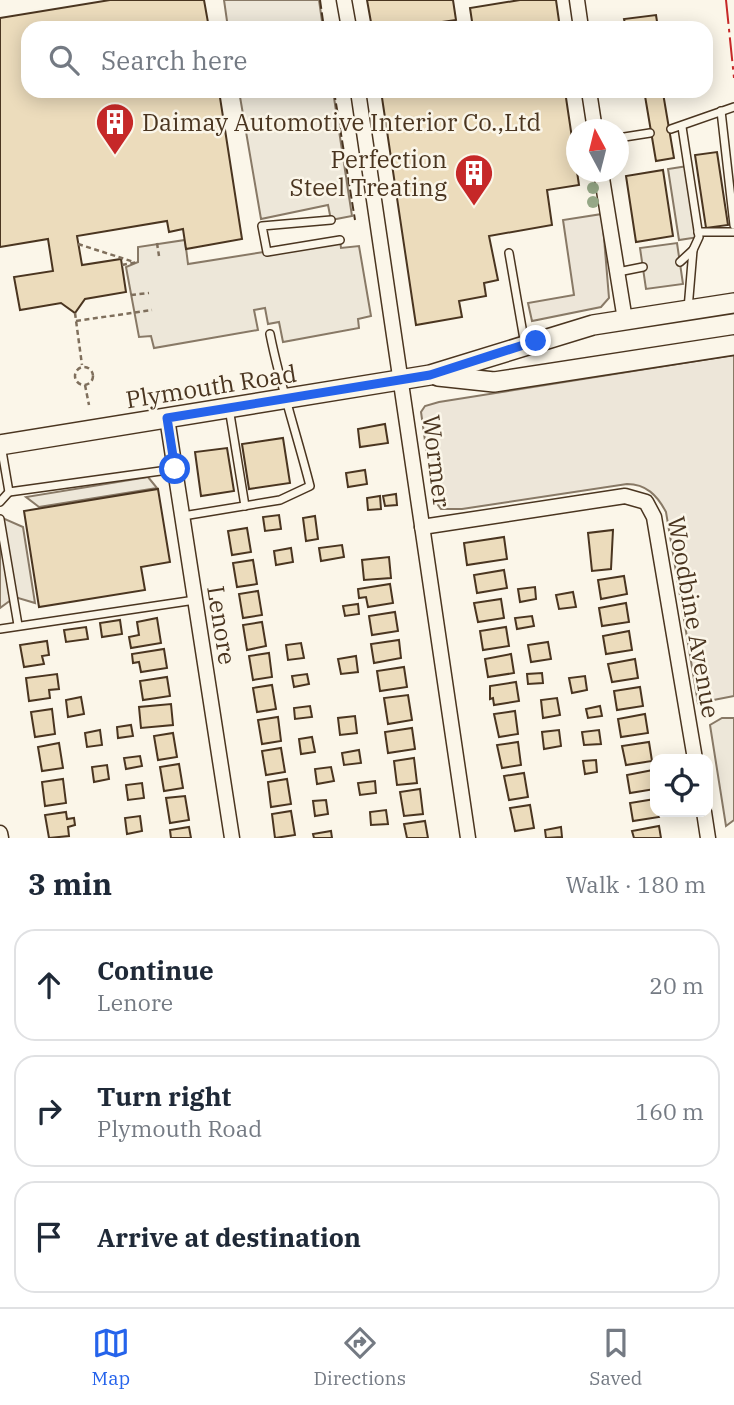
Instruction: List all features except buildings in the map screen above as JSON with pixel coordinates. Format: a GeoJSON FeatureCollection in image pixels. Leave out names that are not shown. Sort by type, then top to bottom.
{"type":"FeatureCollection","features":[{"type":"Feature","properties":{"kind":"main road","name":"Plymouth Road"},"geometry":{"type":"LineString","coordinates":[[1,445],[430,375],[593,325],[734,303]]}},
{"type":"Feature","properties":{"kind":"main road","name":"Plymouth Road"},"geometry":{"type":"LineString","coordinates":[[430,375],[494,382],[734,345]]}},
{"type":"Feature","properties":{"kind":"street"},"geometry":{"type":"LineString","coordinates":[[344,0],[348,21]]}},
{"type":"Feature","properties":{"kind":"street"},"geometry":{"type":"LineString","coordinates":[[577,0],[580,21]]}},
{"type":"Feature","properties":{"kind":"street","name":"Wormer"},"geometry":{"type":"LineString","coordinates":[[359,98],[403,378],[468,838]]}},
{"type":"Feature","properties":{"kind":"street"},"geometry":{"type":"LineString","coordinates":[[590,98],[593,119]]}},
{"type":"Feature","properties":{"kind":"street"},"geometry":{"type":"LineString","coordinates":[[603,182],[625,320]]}},
{"type":"Feature","properties":{"kind":"street","name":"Lenore"},"geometry":{"type":"LineString","coordinates":[[167,418],[232,838]]}},
{"type":"Feature","properties":{"kind":"street","name":"Woodbine Avenue"},"geometry":{"type":"LineString","coordinates":[[422,527],[625,496],[646,502],[654,517],[694,754]]}},
{"type":"Feature","properties":{"kind":"street"},"geometry":{"type":"LineString","coordinates":[[705,817],[708,838]]}},
{"type":"Feature","properties":{"kind":"lane"},"geometry":{"type":"LineString","coordinates":[[671,129],[734,107]]}},
{"type":"Feature","properties":{"kind":"lane"},"geometry":{"type":"LineString","coordinates":[[721,111],[734,225]]}},
{"type":"Feature","properties":{"kind":"lane"},"geometry":{"type":"LineString","coordinates":[[682,127],[698,232],[693,250],[688,310]]}},
{"type":"Feature","properties":{"kind":"lane"},"geometry":{"type":"LineString","coordinates":[[629,136],[650,133]]}},
{"type":"Feature","properties":{"kind":"lane"},"geometry":{"type":"LineString","coordinates":[[331,220],[262,226],[267,252],[340,240]]}},
{"type":"Feature","properties":{"kind":"lane"},"geometry":{"type":"LineString","coordinates":[[698,232],[734,232]]}},
{"type":"Feature","properties":{"kind":"lane"},"geometry":{"type":"LineString","coordinates":[[680,262],[693,250]]}},
{"type":"Feature","properties":{"kind":"lane"},"geometry":{"type":"LineString","coordinates":[[509,253],[525,345]]}},
{"type":"Feature","properties":{"kind":"lane"},"geometry":{"type":"LineString","coordinates":[[618,272],[643,267]]}},
{"type":"Feature","properties":{"kind":"lane"},"geometry":{"type":"LineString","coordinates":[[182,516],[280,500],[310,486],[288,398],[276,368],[270,334]]}},
{"type":"Feature","properties":{"kind":"lane"},"geometry":{"type":"LineString","coordinates":[[229,408],[245,506]]}},
{"type":"Feature","properties":{"kind":"lane"},"geometry":{"type":"LineString","coordinates":[[1,445],[9,492]]}},
{"type":"Feature","properties":{"kind":"lane"},"geometry":{"type":"LineString","coordinates":[[0,502],[9,492],[175,469]]}},
{"type":"Feature","properties":{"kind":"lane"},"geometry":{"type":"LineString","coordinates":[[0,519],[18,625]]}},
{"type":"Feature","properties":{"kind":"lane"},"geometry":{"type":"LineString","coordinates":[[0,629],[195,600]]}},
{"type":"Feature","properties":{"kind":"path"},"geometry":{"type":"LineString","coordinates":[[157,243],[159,256]]}},
{"type":"Feature","properties":{"kind":"path"},"geometry":{"type":"LineString","coordinates":[[78,244],[136,262],[122,265]]}},
{"type":"Feature","properties":{"kind":"path"},"geometry":{"type":"LineString","coordinates":[[131,295],[149,293]]}},
{"type":"Feature","properties":{"kind":"path"},"geometry":{"type":"LineString","coordinates":[[76,321],[152,310]]}},
{"type":"Feature","properties":{"kind":"path"},"geometry":{"type":"LineString","coordinates":[[75,313],[83,366]]}},
{"type":"Feature","properties":{"kind":"path"},"geometry":{"type":"LineString","coordinates":[[83,366],[89,367],[93,374],[90,382],[85,385]]}},
{"type":"Feature","properties":{"kind":"path"},"geometry":{"type":"LineString","coordinates":[[83,366],[75,375],[79,383],[85,385]]}},
{"type":"Feature","properties":{"kind":"path"},"geometry":{"type":"LineString","coordinates":[[85,385],[89,405]]}},
{"type":"Feature","properties":{"kind":"shaded area"},"geometry":{"type":"Polygon","coordinates":[[[224,0],[319,0],[322,21],[227,21],[224,0]]]}},
{"type":"Feature","properties":{"kind":"shaded area"},"geometry":{"type":"Polygon","coordinates":[[[240,98],[334,98],[352,216],[331,220],[328,205],[261,219],[240,98]]]}},
{"type":"Feature","properties":{"kind":"shaded area"},"geometry":{"type":"Polygon","coordinates":[[[688,166],[699,237],[679,240],[668,169],[688,166]]]}},
{"type":"Feature","properties":{"kind":"shaded area"},"geometry":{"type":"Polygon","coordinates":[[[602,214],[609,298],[601,307],[532,321],[528,303],[574,295],[563,220],[602,214]]]}},
{"type":"Feature","properties":{"kind":"shaded area"},"geometry":{"type":"Polygon","coordinates":[[[185,240],[188,264],[340,240],[341,248],[359,246],[371,316],[358,319],[359,328],[283,342],[279,322],[268,324],[265,308],[254,310],[258,330],[154,348],[151,336],[139,337],[126,267],[138,262],[138,247],[185,240]]]}},
{"type":"Feature","properties":{"kind":"shaded area"},"geometry":{"type":"Polygon","coordinates":[[[677,243],[683,284],[646,289],[640,248],[677,243]]]}},
{"type":"Feature","properties":{"kind":"shaded area"},"geometry":{"type":"Polygon","coordinates":[[[734,355],[734,696],[698,703],[666,512],[659,500],[645,488],[627,484],[462,509],[441,509],[433,498],[421,412],[425,406],[439,402],[734,355]]]}},
{"type":"Feature","properties":{"kind":"shaded area"},"geometry":{"type":"Polygon","coordinates":[[[148,477],[157,488],[39,507],[26,497],[148,477]]]}},
{"type":"Feature","properties":{"kind":"shaded area"},"geometry":{"type":"Polygon","coordinates":[[[0,517],[23,527],[35,603],[15,597],[0,608],[0,517]]]}},
{"type":"Feature","properties":{"kind":"shaded area"},"geometry":{"type":"Polygon","coordinates":[[[722,718],[734,718],[734,820],[726,826],[710,725],[722,718]]]}},
{"type":"Feature","properties":{"kind":"fence"},"geometry":{"type":"LineString","coordinates":[[320,0],[323,21]]}},
{"type":"Feature","properties":{"kind":"fence"},"geometry":{"type":"LineString","coordinates":[[335,98],[355,220]]}},
{"type":"Feature","properties":{"kind":"power"},"geometry":{"type":"LineString","coordinates":[[726,0],[734,78]]}},
{"type":"Feature","properties":{"kind":"place","name":"Daimay Automotive Interior Co.,Ltd"},"geometry":{"type":"Point","coordinates":[115,156]}},
{"type":"Feature","properties":{"kind":"place","name":"Perfection Steel Treating"},"geometry":{"type":"Point","coordinates":[474,207]}},
{"type":"Feature","properties":{"kind":"route"},"geometry":{"type":"LineString","coordinates":[[175,469],[167,418],[430,375],[536,341]]}}]}
